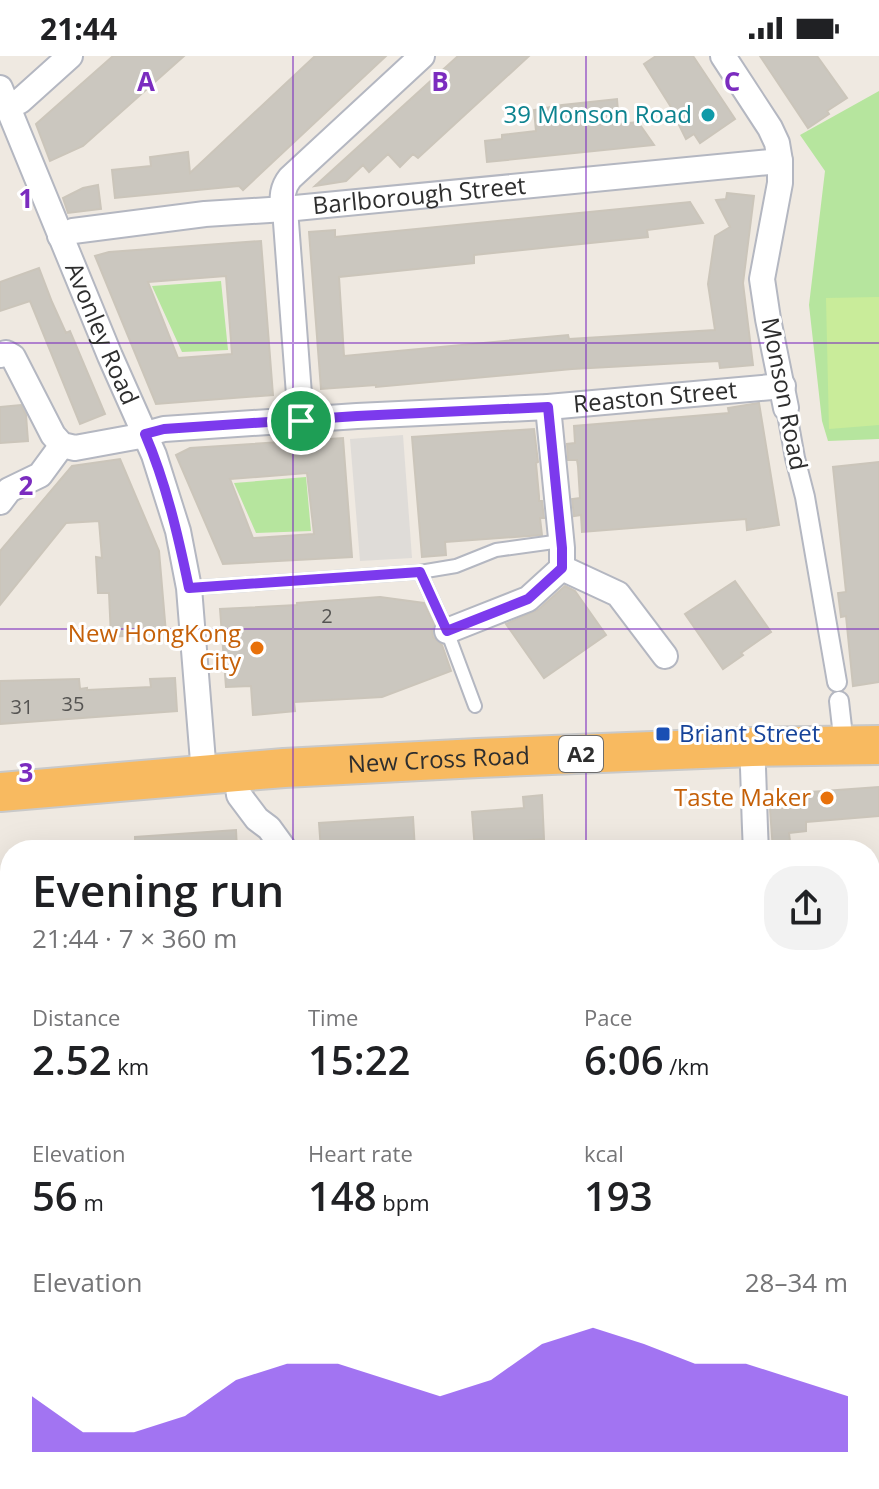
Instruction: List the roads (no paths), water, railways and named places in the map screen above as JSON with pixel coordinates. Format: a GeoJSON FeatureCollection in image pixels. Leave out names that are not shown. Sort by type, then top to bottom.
{"type":"FeatureCollection","features":[{"type":"Feature","properties":{"kind":"highway","name":"New Cross Road"},"geometry":{"type":"LineString","coordinates":[[0,792],[220,773],[478,758],[861,745]]}},
{"type":"Feature","properties":{"kind":"street"},"geometry":{"type":"LineString","coordinates":[[6,114],[70,56]]}},
{"type":"Feature","properties":{"kind":"street"},"geometry":{"type":"LineString","coordinates":[[301,421],[282,194],[290,178],[422,56]]}},
{"type":"Feature","properties":{"kind":"street","name":"Monson Road"},"geometry":{"type":"LineString","coordinates":[[723,56],[777,143],[780,183],[762,279],[805,497],[838,692],[861,745]]}},
{"type":"Feature","properties":{"kind":"street","name":"Avonley Road"},"geometry":{"type":"LineString","coordinates":[[6,114],[154,455],[178,531],[220,773],[278,840]]}},
{"type":"Feature","properties":{"kind":"street","name":"Barlborough Street"},"geometry":{"type":"LineString","coordinates":[[60,236],[73,231],[205,214],[284,210],[780,161]]}},
{"type":"Feature","properties":{"kind":"street"},"geometry":{"type":"LineString","coordinates":[[0,355],[6,353],[17,361],[53,435],[62,445],[40,475],[9,490],[0,502]]}},
{"type":"Feature","properties":{"kind":"street","name":"Reaston Street"},"geometry":{"type":"LineString","coordinates":[[62,445],[75,448],[164,429],[357,416],[785,397]]}},
{"type":"Feature","properties":{"kind":"street"},"geometry":{"type":"LineString","coordinates":[[447,631],[528,599],[562,568],[548,407]]}},
{"type":"Feature","properties":{"kind":"street"},"geometry":{"type":"LineString","coordinates":[[562,568],[618,594],[665,656]]}},
{"type":"Feature","properties":{"kind":"street"},"geometry":{"type":"LineString","coordinates":[[752,747],[755,840]]}},
{"type":"Feature","properties":{"kind":"lane"},"geometry":{"type":"LineString","coordinates":[[189,588],[420,572],[456,566],[496,550],[561,541]]}},
{"type":"Feature","properties":{"kind":"lane"},"geometry":{"type":"LineString","coordinates":[[420,572],[447,631],[475,706]]}},
{"type":"Feature","properties":{"kind":"place","name":"39 Monson Road"},"geometry":{"type":"Point","coordinates":[708,115]}},
{"type":"Feature","properties":{"kind":"place","name":"New HongKong City"},"geometry":{"type":"Point","coordinates":[257,648]}},
{"type":"Feature","properties":{"kind":"place","name":"Briant Street"},"geometry":{"type":"Point","coordinates":[663,734]}},
{"type":"Feature","properties":{"kind":"place","name":"Taste Maker"},"geometry":{"type":"Point","coordinates":[827,798]}}]}
